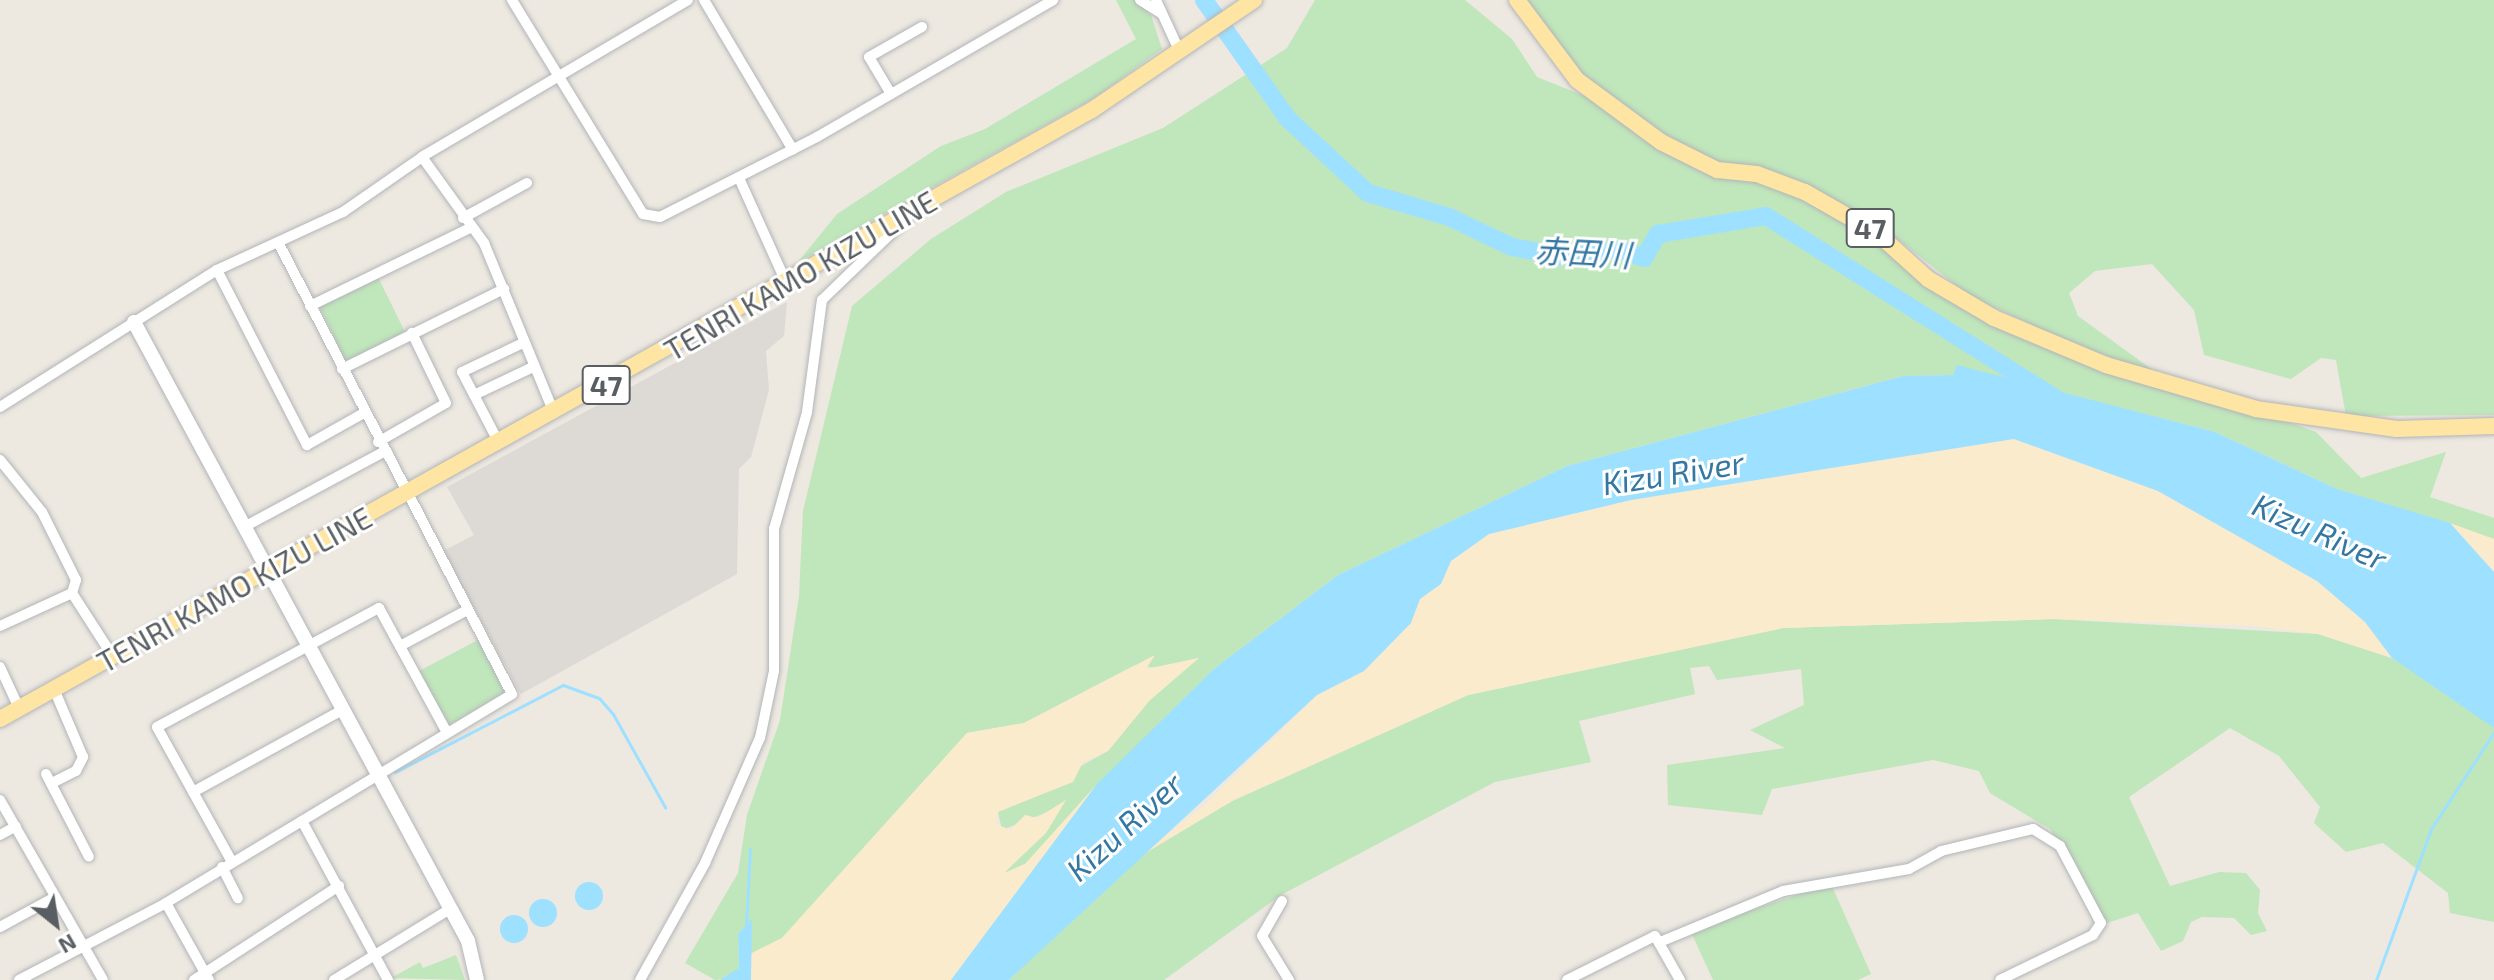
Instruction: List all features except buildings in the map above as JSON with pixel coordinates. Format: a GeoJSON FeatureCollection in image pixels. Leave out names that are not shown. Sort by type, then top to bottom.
{"type":"FeatureCollection","features":[{"type":"Feature","properties":{"kind":"main road","name":"TENRI KAMO KIZU LINE"},"geometry":{"type":"LineString","coordinates":[[0,719],[554,413],[785,280],[1092,110],[1178,48],[1237,15],[1254,0]]}},
{"type":"Feature","properties":{"kind":"main road","name":"47"},"geometry":{"type":"LineString","coordinates":[[1517,0],[1577,80],[1661,142],[1717,170],[1757,174],[1805,192],[1877,233],[1928,279],[1994,318],[2106,365],[2256,409],[2397,429],[2494,426]]}},
{"type":"Feature","properties":{"kind":"street"},"geometry":{"type":"LineString","coordinates":[[512,0],[646,217],[660,217],[793,150],[1053,0]]}},
{"type":"Feature","properties":{"kind":"street"},"geometry":{"type":"LineString","coordinates":[[0,407],[217,270],[343,212],[422,157],[563,79],[688,0]]}},
{"type":"Feature","properties":{"kind":"street"},"geometry":{"type":"LineString","coordinates":[[704,0],[793,150]]}},
{"type":"Feature","properties":{"kind":"street"},"geometry":{"type":"LineString","coordinates":[[1140,0],[1161,13]]}},
{"type":"Feature","properties":{"kind":"street"},"geometry":{"type":"LineString","coordinates":[[1156,0],[1178,48]]}},
{"type":"Feature","properties":{"kind":"street"},"geometry":{"type":"LineString","coordinates":[[891,94],[869,57],[922,27]]}},
{"type":"Feature","properties":{"kind":"street"},"geometry":{"type":"LineString","coordinates":[[422,157],[467,223],[504,289],[523,343],[554,413]]}},
{"type":"Feature","properties":{"kind":"street"},"geometry":{"type":"LineString","coordinates":[[739,178],[785,280]]}},
{"type":"Feature","properties":{"kind":"street"},"geometry":{"type":"LineString","coordinates":[[310,306],[467,223],[527,183]]}},
{"type":"Feature","properties":{"kind":"street"},"geometry":{"type":"LineString","coordinates":[[640,980],[760,738],[774,671],[774,529],[807,412],[822,300],[909,212]]}},
{"type":"Feature","properties":{"kind":"street"},"geometry":{"type":"LineString","coordinates":[[19,980],[81,943],[166,903],[302,821],[375,772],[512,694],[405,494],[278,242]]}},
{"type":"Feature","properties":{"kind":"street"},"geometry":{"type":"LineString","coordinates":[[217,270],[307,445],[364,413]]}},
{"type":"Feature","properties":{"kind":"street"},"geometry":{"type":"LineString","coordinates":[[342,369],[504,289]]}},
{"type":"Feature","properties":{"kind":"street"},"geometry":{"type":"LineString","coordinates":[[134,322],[450,909],[477,980]]}},
{"type":"Feature","properties":{"kind":"street"},"geometry":{"type":"LineString","coordinates":[[244,527],[381,447],[446,403],[412,333]]}},
{"type":"Feature","properties":{"kind":"street"},"geometry":{"type":"LineString","coordinates":[[499,443],[462,372],[523,343]]}},
{"type":"Feature","properties":{"kind":"street"},"geometry":{"type":"LineString","coordinates":[[474,395],[533,367]]}},
{"type":"Feature","properties":{"kind":"street"},"geometry":{"type":"LineString","coordinates":[[0,460],[42,512],[76,580],[72,593],[0,626]]}},
{"type":"Feature","properties":{"kind":"street"},"geometry":{"type":"LineString","coordinates":[[72,593],[112,655]]}},
{"type":"Feature","properties":{"kind":"street"},"geometry":{"type":"LineString","coordinates":[[238,898],[227,864],[193,792],[157,727],[379,608],[446,731]]}},
{"type":"Feature","properties":{"kind":"street"},"geometry":{"type":"LineString","coordinates":[[400,646],[467,610]]}},
{"type":"Feature","properties":{"kind":"street"},"geometry":{"type":"LineString","coordinates":[[0,667],[19,708]]}},
{"type":"Feature","properties":{"kind":"street"},"geometry":{"type":"LineString","coordinates":[[54,689],[83,757],[76,771],[49,779],[89,857]]}},
{"type":"Feature","properties":{"kind":"street"},"geometry":{"type":"LineString","coordinates":[[193,792],[342,710]]}},
{"type":"Feature","properties":{"kind":"street"},"geometry":{"type":"LineString","coordinates":[[0,800],[103,980]]}},
{"type":"Feature","properties":{"kind":"street"},"geometry":{"type":"LineString","coordinates":[[302,821],[388,980]]}},
{"type":"Feature","properties":{"kind":"street"},"geometry":{"type":"LineString","coordinates":[[0,835],[16,826]]}},
{"type":"Feature","properties":{"kind":"street"},"geometry":{"type":"LineString","coordinates":[[1660,942],[1783,891],[1909,869],[1941,851],[2033,829],[2060,846],[2101,923],[2093,935],[2000,980]]}},
{"type":"Feature","properties":{"kind":"street"},"geometry":{"type":"LineString","coordinates":[[194,980],[207,977],[339,886]]}},
{"type":"Feature","properties":{"kind":"street"},"geometry":{"type":"LineString","coordinates":[[0,927],[55,897]]}},
{"type":"Feature","properties":{"kind":"street"},"geometry":{"type":"LineString","coordinates":[[1282,901],[1262,936],[1289,980]]}},
{"type":"Feature","properties":{"kind":"street"},"geometry":{"type":"LineString","coordinates":[[166,903],[207,977]]}},
{"type":"Feature","properties":{"kind":"street"},"geometry":{"type":"LineString","coordinates":[[334,980],[450,909]]}},
{"type":"Feature","properties":{"kind":"street"},"geometry":{"type":"LineString","coordinates":[[1567,980],[1655,936],[1680,980]]}},
{"type":"Feature","properties":{"kind":"shaded area"},"geometry":{"type":"Polygon","coordinates":[[[787,302],[784,336],[766,351],[769,390],[751,457],[739,469],[737,574],[521,694],[443,551],[474,535],[447,487],[787,302]]]}},
{"type":"Feature","properties":{"kind":"green space"},"geometry":{"type":"Polygon","coordinates":[[[1116,0],[1135,0],[1151,15],[1162,49],[1094,98],[798,262],[837,214],[941,146],[985,129],[1136,39],[1116,0]]]}},
{"type":"Feature","properties":{"kind":"green space"},"geometry":{"type":"Polygon","coordinates":[[[1315,0],[1465,0],[1512,39],[1537,77],[1597,101],[1695,169],[1754,178],[1839,214],[1956,302],[2316,432],[2361,478],[2446,452],[2430,497],[2494,518],[2494,539],[2337,489],[2215,432],[1957,366],[1953,375],[1903,376],[1567,466],[1338,575],[1215,668],[1025,864],[1002,875],[1055,819],[1050,811],[1002,830],[998,812],[1108,751],[1149,701],[1198,658],[1156,668],[1135,665],[1024,723],[967,733],[782,938],[750,954],[752,920],[738,934],[739,968],[729,978],[715,980],[685,963],[738,873],[747,815],[780,720],[799,596],[803,511],[852,306],[931,239],[1006,192],[1163,128],[1287,48],[1315,0]]]}},
{"type":"Feature","properties":{"kind":"green space"},"geometry":{"type":"Polygon","coordinates":[[[1523,0],[2494,0],[2494,415],[2346,416],[2336,360],[2321,358],[2291,379],[2204,355],[2194,310],[2152,264],[2095,271],[2069,293],[2078,316],[2161,376],[2103,358],[1970,296],[1881,226],[1689,156],[1587,81],[1523,0]]]}},
{"type":"Feature","properties":{"kind":"green space"},"geometry":{"type":"Polygon","coordinates":[[[378,277],[405,332],[346,362],[319,305],[378,277]]]}},
{"type":"Feature","properties":{"kind":"green space"},"geometry":{"type":"Polygon","coordinates":[[[2053,619],[2318,634],[2392,658],[2479,714],[2494,728],[2494,922],[2450,913],[2448,893],[2383,843],[2346,852],[2314,823],[2320,807],[2279,756],[2230,728],[2129,797],[2170,886],[2219,872],[2246,873],[2260,890],[2258,913],[2267,931],[2251,935],[2234,918],[2202,917],[2191,922],[2183,941],[2161,951],[2138,913],[2107,923],[2050,829],[1990,793],[1979,771],[1933,760],[1772,789],[1762,815],[1668,805],[1667,765],[1785,748],[1750,730],[1804,705],[1801,669],[1717,680],[1709,666],[1690,668],[1695,694],[1579,721],[1591,762],[1495,782],[1281,895],[1164,980],[1009,980],[1137,858],[1232,801],[1468,695],[1783,628],[2053,619]]]}},
{"type":"Feature","properties":{"kind":"green space"},"geometry":{"type":"Polygon","coordinates":[[[478,640],[505,692],[449,725],[419,671],[478,640]]]}},
{"type":"Feature","properties":{"kind":"green space"},"geometry":{"type":"Polygon","coordinates":[[[1831,884],[1871,974],[1858,980],[1713,980],[1690,930],[1831,884]]]}},
{"type":"Feature","properties":{"kind":"green space"},"geometry":{"type":"Polygon","coordinates":[[[456,955],[465,980],[391,978],[420,962],[423,968],[456,955]]]}},
{"type":"Feature","properties":{"kind":"sand"},"geometry":{"type":"Polygon","coordinates":[[[2013,439],[2158,491],[2317,581],[2365,622],[2392,658],[2318,634],[2256,626],[2053,619],[1783,628],[1468,695],[1232,801],[1137,858],[1206,804],[1317,695],[1364,671],[1420,599],[1440,584],[1451,561],[1489,534],[1631,500],[2013,439]]]}},
{"type":"Feature","properties":{"kind":"sand"},"geometry":{"type":"Polygon","coordinates":[[[2450,523],[2494,539],[2494,571],[2450,523]]]}},
{"type":"Feature","properties":{"kind":"sand"},"geometry":{"type":"Polygon","coordinates":[[[1155,655],[1146,669],[1199,658],[1149,701],[1108,751],[1083,762],[1073,782],[998,812],[996,824],[1010,830],[1025,815],[1037,818],[1066,800],[1046,833],[1004,873],[1025,864],[1097,784],[951,980],[751,980],[750,954],[782,938],[967,733],[1024,723],[1155,655]]]}},
{"type":"Feature","properties":{"kind":"water","name":"Kizu River"},"geometry":{"type":"Polygon","coordinates":[[[1957,365],[2215,432],[2337,489],[2450,523],[2494,572],[2494,728],[2392,658],[2365,622],[2317,581],[2158,491],[2014,439],[1631,500],[1489,534],[1451,561],[1441,584],[1420,599],[1411,623],[1364,671],[1317,695],[1009,980],[951,980],[1097,784],[1215,668],[1338,575],[1567,466],[1903,376],[1953,375],[1957,365]]]}},
{"type":"Feature","properties":{"kind":"water"},"geometry":{"type":"Polygon","coordinates":[[[589,882],[599,886],[603,896],[599,906],[589,910],[579,906],[575,896],[579,886],[589,882]]]}},
{"type":"Feature","properties":{"kind":"water"},"geometry":{"type":"Polygon","coordinates":[[[543,899],[553,903],[557,913],[553,923],[543,927],[533,923],[529,913],[533,903],[543,899]]]}},
{"type":"Feature","properties":{"kind":"water"},"geometry":{"type":"Polygon","coordinates":[[[514,915],[524,919],[528,929],[524,939],[514,943],[504,939],[500,929],[504,919],[514,915]]]}},
{"type":"Feature","properties":{"kind":"water"},"geometry":{"type":"Polygon","coordinates":[[[752,919],[751,980],[720,980],[739,968],[738,934],[752,919]]]}},
{"type":"Feature","properties":{"kind":"waterway","name":"赤田川"},"geometry":{"type":"LineString","coordinates":[[1204,0],[1288,119],[1368,193],[1449,217],[1512,247],[1560,256],[1620,250],[1644,258],[1658,234],[1766,216],[2060,401]]}},
{"type":"Feature","properties":{"kind":"waterway"},"geometry":{"type":"LineString","coordinates":[[395,772],[563,685],[599,698],[613,714],[665,807]]}},
{"type":"Feature","properties":{"kind":"waterway"},"geometry":{"type":"LineString","coordinates":[[2376,980],[2431,829],[2494,732]]}},
{"type":"Feature","properties":{"kind":"waterway"},"geometry":{"type":"LineString","coordinates":[[746,925],[750,849]]}}]}
